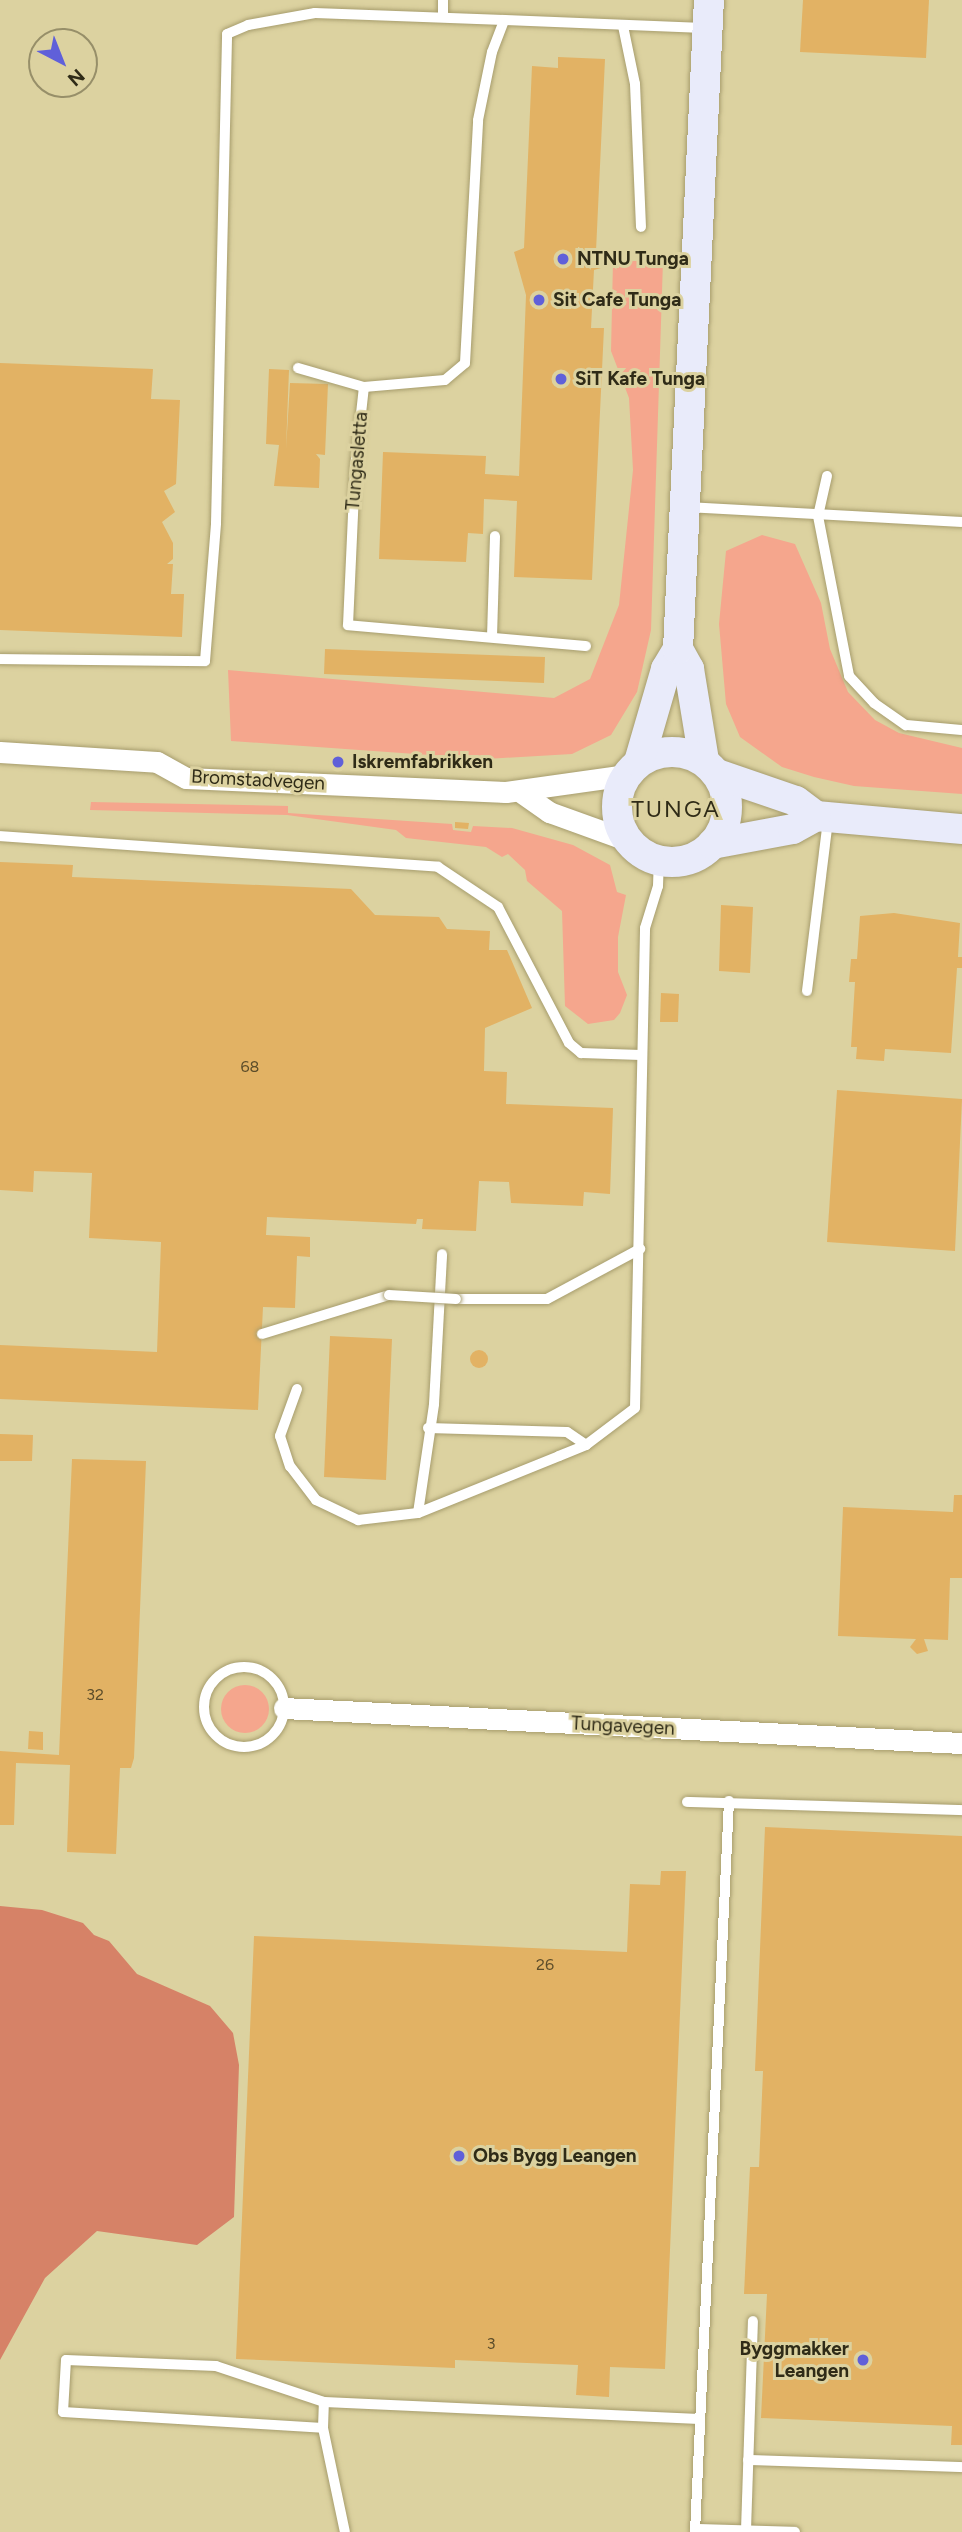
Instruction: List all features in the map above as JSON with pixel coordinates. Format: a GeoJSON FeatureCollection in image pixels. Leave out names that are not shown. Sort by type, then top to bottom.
{"type":"FeatureCollection","features":[{"type":"Feature","properties":{"kind":"street"},"geometry":{"type":"LineString","coordinates":[[629,841],[617,806],[667,669],[678,649],[687,507],[708,14]]}},
{"type":"Feature","properties":{"kind":"street"},"geometry":{"type":"LineString","coordinates":[[519,791],[549,812],[629,841],[659,860],[692,858],[712,844],[725,823],[727,807],[710,768],[689,669],[678,649]]}},
{"type":"Feature","properties":{"kind":"street"},"geometry":{"type":"LineString","coordinates":[[633,768],[671,751],[796,800],[822,817]]}},
{"type":"Feature","properties":{"kind":"street","name":"Bromstadvegen"},"geometry":{"type":"LineString","coordinates":[[0,752],[157,762],[186,778],[519,791],[633,768]]}},
{"type":"Feature","properties":{"kind":"street"},"geometry":{"type":"LineString","coordinates":[[712,844],[793,829],[822,817],[962,829]]}},
{"type":"Feature","properties":{"kind":"street","name":"Tungavegen"},"geometry":{"type":"LineString","coordinates":[[284,1708],[961,1738]]}},
{"type":"Feature","properties":{"kind":"lane"},"geometry":{"type":"LineString","coordinates":[[352,0],[356,11]]}},
{"type":"Feature","properties":{"kind":"lane"},"geometry":{"type":"LineString","coordinates":[[443,0],[443,16]]}},
{"type":"Feature","properties":{"kind":"lane"},"geometry":{"type":"LineString","coordinates":[[0,659],[205,661],[216,523],[227,34],[248,25],[356,11],[623,26],[708,14]]}},
{"type":"Feature","properties":{"kind":"lane","name":"Tungasletta"},"geometry":{"type":"LineString","coordinates":[[504,20],[492,52],[478,120],[465,363],[445,380],[364,387],[355,468],[348,625],[586,646]]}},
{"type":"Feature","properties":{"kind":"lane"},"geometry":{"type":"LineString","coordinates":[[623,26],[635,84],[641,227]]}},
{"type":"Feature","properties":{"kind":"lane"},"geometry":{"type":"LineString","coordinates":[[298,368],[364,387]]}},
{"type":"Feature","properties":{"kind":"lane"},"geometry":{"type":"LineString","coordinates":[[827,476],[818,516],[849,676],[874,703],[906,725],[962,730]]}},
{"type":"Feature","properties":{"kind":"lane"},"geometry":{"type":"LineString","coordinates":[[687,507],[962,522]]}},
{"type":"Feature","properties":{"kind":"lane"},"geometry":{"type":"LineString","coordinates":[[492,637],[495,536]]}},
{"type":"Feature","properties":{"kind":"lane"},"geometry":{"type":"LineString","coordinates":[[807,991],[822,817]]}},
{"type":"Feature","properties":{"kind":"lane"},"geometry":{"type":"LineString","coordinates":[[0,836],[439,867],[498,907],[569,1043],[582,1053],[641,1055]]}},
{"type":"Feature","properties":{"kind":"lane"},"geometry":{"type":"LineString","coordinates":[[297,1389],[280,1436],[290,1466],[316,1500],[358,1520],[418,1513],[586,1445],[635,1408],[645,928],[658,886],[659,860]]}},
{"type":"Feature","properties":{"kind":"lane"},"geometry":{"type":"LineString","coordinates":[[262,1335],[389,1295],[456,1299],[547,1298],[640,1249]]}},
{"type":"Feature","properties":{"kind":"lane"},"geometry":{"type":"LineString","coordinates":[[418,1513],[428,1427],[434,1404],[442,1254]]}},
{"type":"Feature","properties":{"kind":"lane"},"geometry":{"type":"LineString","coordinates":[[428,1427],[567,1432],[586,1445]]}},
{"type":"Feature","properties":{"kind":"lane"},"geometry":{"type":"LineString","coordinates":[[245,1667],[268,1675],[276,1684],[284,1708],[281,1720],[266,1740],[243,1747],[230,1744],[211,1729],[204,1706],[212,1682],[221,1674],[245,1667]]}},
{"type":"Feature","properties":{"kind":"lane"},"geometry":{"type":"LineString","coordinates":[[729,1801],[695,2530],[795,2532]]}},
{"type":"Feature","properties":{"kind":"lane"},"geometry":{"type":"LineString","coordinates":[[687,1802],[729,1801],[962,1810]]}},
{"type":"Feature","properties":{"kind":"lane"},"geometry":{"type":"LineString","coordinates":[[746,2530],[753,2321]]}},
{"type":"Feature","properties":{"kind":"lane"},"geometry":{"type":"LineString","coordinates":[[323,2428],[63,2412],[66,2360],[216,2366],[324,2403],[701,2419]]}},
{"type":"Feature","properties":{"kind":"lane"},"geometry":{"type":"LineString","coordinates":[[324,2403],[323,2428],[345,2532]]}},
{"type":"Feature","properties":{"kind":"lane"},"geometry":{"type":"LineString","coordinates":[[748,2460],[962,2467]]}},
{"type":"Feature","properties":{"kind":"shaded area"},"geometry":{"type":"Polygon","coordinates":[[[613,261],[663,261],[651,630],[637,692],[611,735],[572,754],[486,759],[231,741],[228,670],[554,698],[590,679],[619,605],[633,470],[629,398],[611,351],[613,261]]]}},
{"type":"Feature","properties":{"kind":"shaded area"},"geometry":{"type":"Polygon","coordinates":[[[762,535],[795,544],[821,603],[830,649],[848,692],[875,720],[899,733],[962,748],[962,794],[854,786],[814,777],[782,767],[740,737],[726,704],[719,624],[726,551],[762,535]]]}},
{"type":"Feature","properties":{"kind":"shaded area"},"geometry":{"type":"Polygon","coordinates":[[[91,802],[288,806],[288,813],[452,824],[453,830],[471,832],[473,826],[512,828],[573,845],[610,865],[617,892],[626,895],[618,937],[618,972],[627,995],[614,1020],[588,1024],[565,1006],[562,911],[527,881],[525,870],[508,854],[502,857],[486,847],[406,838],[396,830],[287,815],[90,810],[91,802]]]}},
{"type":"Feature","properties":{"kind":"shaded area"},"geometry":{"type":"Polygon","coordinates":[[[245,1685],[254,1686],[262,1692],[268,1700],[268,1718],[262,1726],[254,1732],[245,1733],[236,1732],[228,1726],[222,1718],[221,1709],[222,1700],[228,1692],[236,1686],[245,1685]]]}},
{"type":"Feature","properties":{"kind":"shaded area"},"geometry":{"type":"Polygon","coordinates":[[[0,1906],[42,1910],[83,1923],[94,1935],[109,1941],[137,1974],[210,2006],[233,2033],[239,2065],[234,2217],[197,2245],[97,2231],[45,2278],[0,2360],[0,1906]]]}},
{"type":"Feature","properties":{"kind":"building"},"geometry":{"type":"Polygon","coordinates":[[[803,0],[929,0],[926,58],[800,52],[803,0]]]}},
{"type":"Feature","properties":{"kind":"building"},"geometry":{"type":"Polygon","coordinates":[[[558,57],[605,59],[596,251],[602,251],[601,268],[594,270],[591,328],[604,328],[592,580],[514,577],[517,501],[484,499],[483,534],[468,533],[466,562],[379,559],[383,452],[486,456],[485,474],[519,476],[526,295],[514,252],[524,248],[532,66],[558,68],[558,57]]]}},
{"type":"Feature","properties":{"kind":"building"},"geometry":{"type":"Polygon","coordinates":[[[0,363],[153,369],[151,399],[180,400],[176,484],[164,491],[175,512],[162,522],[173,543],[173,559],[167,564],[173,564],[171,594],[184,594],[182,637],[0,630],[0,363]]]}},
{"type":"Feature","properties":{"kind":"building"},"geometry":{"type":"Polygon","coordinates":[[[269,369],[289,370],[286,449],[290,383],[328,384],[325,455],[316,454],[320,459],[319,488],[274,486],[279,445],[266,444],[269,369]]]}},
{"type":"Feature","properties":{"kind":"building"},"geometry":{"type":"Polygon","coordinates":[[[325,649],[545,657],[544,683],[324,674],[325,649]]]}},
{"type":"Feature","properties":{"kind":"building"},"geometry":{"type":"Polygon","coordinates":[[[455,822],[469,823],[468,829],[455,828],[455,822]]]}},
{"type":"Feature","properties":{"kind":"building"},"geometry":{"type":"Polygon","coordinates":[[[0,862],[73,865],[72,877],[351,889],[375,915],[439,917],[447,929],[490,931],[489,950],[507,950],[532,1008],[485,1028],[484,1071],[507,1072],[506,1104],[613,1108],[610,1194],[584,1192],[583,1206],[511,1203],[509,1182],[479,1181],[476,1231],[422,1229],[423,1219],[417,1219],[416,1224],[267,1217],[266,1235],[310,1237],[310,1257],[297,1256],[295,1308],[263,1307],[258,1410],[0,1399],[0,1345],[157,1352],[161,1242],[89,1238],[92,1173],[34,1171],[33,1192],[0,1190],[0,862]]]}},
{"type":"Feature","properties":{"kind":"building"},"geometry":{"type":"Polygon","coordinates":[[[721,905],[753,907],[750,973],[719,971],[721,905]]]}},
{"type":"Feature","properties":{"kind":"building"},"geometry":{"type":"Polygon","coordinates":[[[894,913],[960,923],[958,957],[962,957],[962,968],[957,968],[951,1053],[885,1049],[884,1061],[856,1059],[857,1047],[851,1047],[855,982],[849,982],[851,959],[857,959],[860,916],[894,913]]]}},
{"type":"Feature","properties":{"kind":"building"},"geometry":{"type":"Polygon","coordinates":[[[661,993],[679,994],[678,1022],[660,1022],[661,993]]]}},
{"type":"Feature","properties":{"kind":"building"},"geometry":{"type":"Polygon","coordinates":[[[837,1090],[962,1099],[955,1251],[827,1242],[837,1090]]]}},
{"type":"Feature","properties":{"kind":"building"},"geometry":{"type":"Polygon","coordinates":[[[330,1336],[392,1339],[386,1480],[324,1477],[330,1336]]]}},
{"type":"Feature","properties":{"kind":"building"},"geometry":{"type":"Polygon","coordinates":[[[479,1350],[485,1353],[488,1359],[485,1365],[479,1368],[473,1365],[470,1359],[473,1353],[479,1350]]]}},
{"type":"Feature","properties":{"kind":"building"},"geometry":{"type":"Polygon","coordinates":[[[0,1434],[33,1435],[32,1461],[0,1461],[0,1434]]]}},
{"type":"Feature","properties":{"kind":"building"},"geometry":{"type":"Polygon","coordinates":[[[72,1459],[146,1461],[134,1758],[131,1768],[120,1768],[116,1854],[67,1852],[70,1765],[16,1763],[14,1825],[0,1825],[0,1751],[59,1755],[72,1459]]]}},
{"type":"Feature","properties":{"kind":"building"},"geometry":{"type":"Polygon","coordinates":[[[954,1495],[962,1495],[962,1578],[950,1578],[948,1640],[924,1639],[928,1651],[917,1654],[910,1647],[916,1639],[838,1636],[843,1507],[953,1512],[954,1495]]]}},
{"type":"Feature","properties":{"kind":"building"},"geometry":{"type":"Polygon","coordinates":[[[29,1731],[43,1732],[43,1750],[28,1749],[29,1731]]]}},
{"type":"Feature","properties":{"kind":"building"},"geometry":{"type":"Polygon","coordinates":[[[765,1827],[962,1836],[962,2445],[951,2445],[952,2426],[761,2418],[767,2294],[744,2294],[750,2167],[759,2167],[763,2071],[755,2071],[765,1827]]]}},
{"type":"Feature","properties":{"kind":"building","name":"Obs Bygg Leangen"},"geometry":{"type":"Polygon","coordinates":[[[661,1871],[686,1871],[665,2369],[610,2367],[609,2397],[576,2395],[578,2365],[455,2360],[455,2368],[236,2359],[254,1936],[627,1952],[630,1884],[660,1885],[661,1871]]]}},
{"type":"Feature","properties":{"kind":"place","name":"NTNU Tunga"},"geometry":{"type":"Point","coordinates":[563,259]}},
{"type":"Feature","properties":{"kind":"place","name":"Sit Cafe Tunga"},"geometry":{"type":"Point","coordinates":[539,300]}},
{"type":"Feature","properties":{"kind":"place","name":"SiT Kafe Tunga"},"geometry":{"type":"Point","coordinates":[561,379]}},
{"type":"Feature","properties":{"kind":"place","name":"Iskremfabrikken"},"geometry":{"type":"Point","coordinates":[338,762]}},
{"type":"Feature","properties":{"kind":"place","name":"Obs Bygg Leangen"},"geometry":{"type":"Point","coordinates":[459,2156]}},
{"type":"Feature","properties":{"kind":"place","name":"Byggmakker Leangen"},"geometry":{"type":"Point","coordinates":[863,2360]}},
{"type":"Feature","properties":{"kind":"district","name":"TUNGA"},"geometry":{"type":"Point","coordinates":[676,809]}}]}
